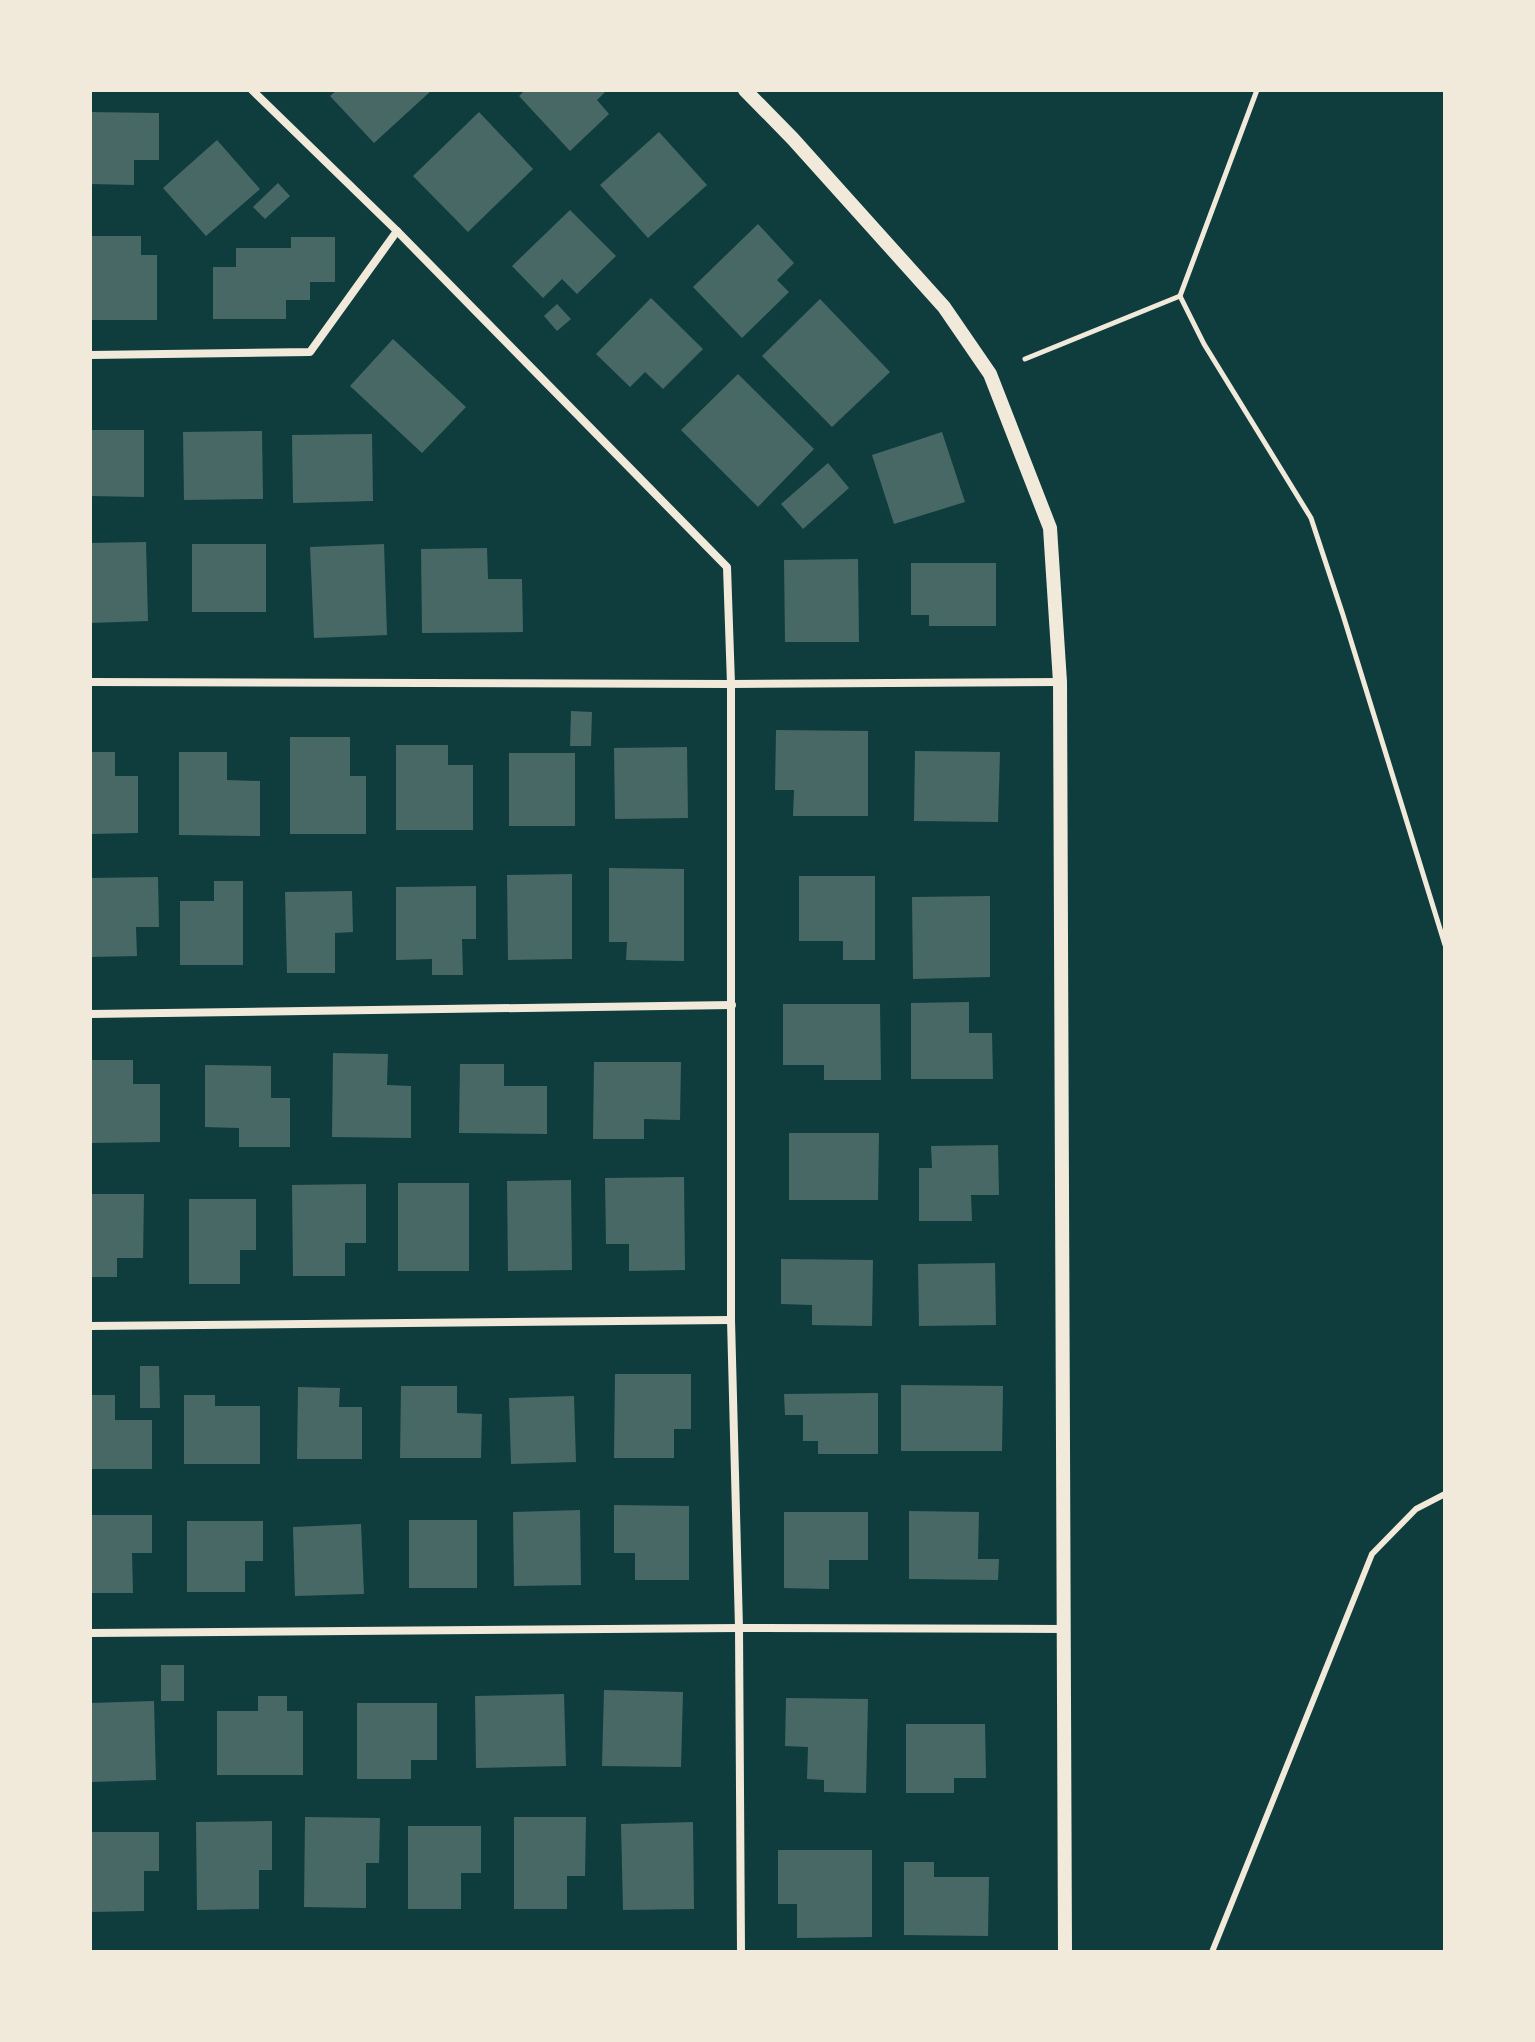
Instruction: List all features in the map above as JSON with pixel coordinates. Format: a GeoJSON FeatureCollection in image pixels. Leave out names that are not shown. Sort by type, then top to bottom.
{"type":"FeatureCollection","features":[{"type":"Feature","properties":{"kind":"street"},"geometry":{"type":"LineString","coordinates":[[252,90],[397,231],[727,567],[731,684],[731,1320],[739,1628],[741,1952]]}},
{"type":"Feature","properties":{"kind":"street"},"geometry":{"type":"LineString","coordinates":[[745,90],[944,307],[990,374],[1050,528],[1060,682],[1065,1952]]}},
{"type":"Feature","properties":{"kind":"street"},"geometry":{"type":"LineString","coordinates":[[90,355],[310,352],[397,231]]}},
{"type":"Feature","properties":{"kind":"street"},"geometry":{"type":"LineString","coordinates":[[90,682],[1060,682]]}},
{"type":"Feature","properties":{"kind":"street"},"geometry":{"type":"LineString","coordinates":[[90,1014],[732,1005]]}},
{"type":"Feature","properties":{"kind":"street"},"geometry":{"type":"LineString","coordinates":[[90,1326],[731,1320]]}},
{"type":"Feature","properties":{"kind":"street"},"geometry":{"type":"LineString","coordinates":[[90,1633],[1064,1629]]}},
{"type":"Feature","properties":{"kind":"lane"},"geometry":{"type":"LineString","coordinates":[[1212,1952],[1372,1554],[1416,1509],[1445,1494]]}},
{"type":"Feature","properties":{"kind":"path"},"geometry":{"type":"LineString","coordinates":[[1257,90],[1180,296],[1204,344],[1311,518],[1445,945]]}},
{"type":"Feature","properties":{"kind":"path"},"geometry":{"type":"LineString","coordinates":[[990,374],[1180,296]]}},
{"type":"Feature","properties":{"kind":"building"},"geometry":{"type":"Polygon","coordinates":[[[337,90],[432,90],[374,143],[330,96],[337,90]]]}},
{"type":"Feature","properties":{"kind":"building"},"geometry":{"type":"Polygon","coordinates":[[[525,90],[607,90],[597,100],[609,114],[570,151],[519,96],[525,90]]]}},
{"type":"Feature","properties":{"kind":"building"},"geometry":{"type":"Polygon","coordinates":[[[90,112],[159,113],[159,160],[134,160],[134,185],[90,184],[90,112]]]}},
{"type":"Feature","properties":{"kind":"building"},"geometry":{"type":"Polygon","coordinates":[[[479,112],[533,169],[468,232],[413,176],[479,112]]]}},
{"type":"Feature","properties":{"kind":"building"},"geometry":{"type":"Polygon","coordinates":[[[659,132],[707,185],[648,238],[600,185],[659,132]]]}},
{"type":"Feature","properties":{"kind":"building"},"geometry":{"type":"Polygon","coordinates":[[[217,140],[260,189],[206,236],[163,188],[217,140]]]}},
{"type":"Feature","properties":{"kind":"building"},"geometry":{"type":"Polygon","coordinates":[[[278,183],[290,196],[265,219],[253,207],[278,183]]]}},
{"type":"Feature","properties":{"kind":"building"},"geometry":{"type":"Polygon","coordinates":[[[570,210],[616,256],[577,294],[562,279],[543,298],[512,266],[570,210]]]}},
{"type":"Feature","properties":{"kind":"building"},"geometry":{"type":"Polygon","coordinates":[[[758,224],[794,263],[777,280],[789,292],[742,338],[693,287],[758,224]]]}},
{"type":"Feature","properties":{"kind":"building"},"geometry":{"type":"Polygon","coordinates":[[[90,236],[141,236],[141,255],[157,255],[157,320],[90,320],[90,236]]]}},
{"type":"Feature","properties":{"kind":"building"},"geometry":{"type":"Polygon","coordinates":[[[291,237],[335,237],[335,282],[310,282],[310,300],[286,300],[286,319],[213,319],[213,267],[236,267],[236,248],[291,248],[291,237]]]}},
{"type":"Feature","properties":{"kind":"building"},"geometry":{"type":"Polygon","coordinates":[[[651,298],[703,349],[663,389],[645,372],[630,387],[596,354],[651,298]]]}},
{"type":"Feature","properties":{"kind":"building"},"geometry":{"type":"Polygon","coordinates":[[[820,299],[890,372],[832,427],[762,356],[820,299]]]}},
{"type":"Feature","properties":{"kind":"building"},"geometry":{"type":"Polygon","coordinates":[[[557,304],[571,319],[557,331],[544,316],[557,304]]]}},
{"type":"Feature","properties":{"kind":"building"},"geometry":{"type":"Polygon","coordinates":[[[393,339],[466,407],[422,453],[350,386],[393,339]]]}},
{"type":"Feature","properties":{"kind":"building"},"geometry":{"type":"Polygon","coordinates":[[[738,374],[814,449],[758,507],[681,430],[738,374]]]}},
{"type":"Feature","properties":{"kind":"building"},"geometry":{"type":"Polygon","coordinates":[[[90,430],[144,430],[144,497],[90,496],[90,430]]]}},
{"type":"Feature","properties":{"kind":"building"},"geometry":{"type":"Polygon","coordinates":[[[262,431],[263,499],[184,500],[183,432],[262,431]]]}},
{"type":"Feature","properties":{"kind":"building"},"geometry":{"type":"Polygon","coordinates":[[[942,432],[965,502],[894,524],[872,455],[942,432]]]}},
{"type":"Feature","properties":{"kind":"building"},"geometry":{"type":"Polygon","coordinates":[[[372,434],[373,501],[293,503],[292,435],[372,434]]]}},
{"type":"Feature","properties":{"kind":"building"},"geometry":{"type":"Polygon","coordinates":[[[828,463],[849,488],[803,529],[781,504],[828,463]]]}},
{"type":"Feature","properties":{"kind":"building"},"geometry":{"type":"Polygon","coordinates":[[[146,542],[148,621],[90,623],[90,543],[146,542]]]}},
{"type":"Feature","properties":{"kind":"building"},"geometry":{"type":"Polygon","coordinates":[[[192,544],[266,544],[266,612],[192,612],[192,544]]]}},
{"type":"Feature","properties":{"kind":"building"},"geometry":{"type":"Polygon","coordinates":[[[384,544],[387,635],[314,638],[310,547],[384,544]]]}},
{"type":"Feature","properties":{"kind":"building"},"geometry":{"type":"Polygon","coordinates":[[[487,548],[488,579],[522,579],[523,632],[422,633],[421,549],[487,548]]]}},
{"type":"Feature","properties":{"kind":"building"},"geometry":{"type":"Polygon","coordinates":[[[858,559],[859,642],[785,642],[784,560],[858,559]]]}},
{"type":"Feature","properties":{"kind":"building"},"geometry":{"type":"Polygon","coordinates":[[[911,563],[996,563],[996,626],[929,626],[929,615],[911,615],[911,563]]]}},
{"type":"Feature","properties":{"kind":"building"},"geometry":{"type":"Polygon","coordinates":[[[571,711],[592,712],[591,746],[570,746],[571,711]]]}},
{"type":"Feature","properties":{"kind":"building"},"geometry":{"type":"Polygon","coordinates":[[[776,730],[868,731],[868,816],[793,816],[794,790],[775,790],[776,730]]]}},
{"type":"Feature","properties":{"kind":"building"},"geometry":{"type":"Polygon","coordinates":[[[290,737],[350,737],[350,776],[366,776],[366,834],[290,834],[290,737]]]}},
{"type":"Feature","properties":{"kind":"building"},"geometry":{"type":"Polygon","coordinates":[[[396,745],[448,745],[448,765],[473,765],[473,830],[396,830],[396,745]]]}},
{"type":"Feature","properties":{"kind":"building"},"geometry":{"type":"Polygon","coordinates":[[[687,747],[688,818],[615,819],[614,748],[687,747]]]}},
{"type":"Feature","properties":{"kind":"building"},"geometry":{"type":"Polygon","coordinates":[[[915,751],[1000,752],[998,822],[914,821],[915,751]]]}},
{"type":"Feature","properties":{"kind":"building"},"geometry":{"type":"Polygon","coordinates":[[[90,752],[115,752],[115,776],[138,776],[138,833],[90,834],[90,752]]]}},
{"type":"Feature","properties":{"kind":"building"},"geometry":{"type":"Polygon","coordinates":[[[179,752],[227,752],[227,780],[260,781],[260,836],[179,835],[179,752]]]}},
{"type":"Feature","properties":{"kind":"building"},"geometry":{"type":"Polygon","coordinates":[[[509,753],[575,753],[575,826],[509,826],[509,753]]]}},
{"type":"Feature","properties":{"kind":"building"},"geometry":{"type":"Polygon","coordinates":[[[609,868],[684,869],[684,961],[626,960],[627,942],[609,942],[609,868]]]}},
{"type":"Feature","properties":{"kind":"building"},"geometry":{"type":"Polygon","coordinates":[[[572,874],[572,959],[508,960],[507,875],[572,874]]]}},
{"type":"Feature","properties":{"kind":"building"},"geometry":{"type":"Polygon","coordinates":[[[799,876],[875,876],[875,960],[843,960],[843,941],[799,941],[799,876]]]}},
{"type":"Feature","properties":{"kind":"building"},"geometry":{"type":"Polygon","coordinates":[[[158,877],[159,927],[136,927],[137,956],[90,957],[90,878],[158,877]]]}},
{"type":"Feature","properties":{"kind":"building"},"geometry":{"type":"Polygon","coordinates":[[[214,881],[243,881],[243,965],[180,965],[180,901],[214,901],[214,881]]]}},
{"type":"Feature","properties":{"kind":"building"},"geometry":{"type":"Polygon","coordinates":[[[476,886],[476,939],[462,939],[463,975],[432,975],[432,959],[396,960],[396,887],[476,886]]]}},
{"type":"Feature","properties":{"kind":"building"},"geometry":{"type":"Polygon","coordinates":[[[352,891],[353,932],[335,933],[335,973],[287,973],[285,892],[352,891]]]}},
{"type":"Feature","properties":{"kind":"building"},"geometry":{"type":"Polygon","coordinates":[[[990,896],[990,977],[913,979],[912,897],[990,896]]]}},
{"type":"Feature","properties":{"kind":"building"},"geometry":{"type":"Polygon","coordinates":[[[969,1002],[969,1033],[992,1033],[993,1079],[911,1079],[911,1003],[969,1002]]]}},
{"type":"Feature","properties":{"kind":"building"},"geometry":{"type":"Polygon","coordinates":[[[783,1004],[880,1004],[881,1080],[824,1080],[824,1065],[783,1065],[783,1004]]]}},
{"type":"Feature","properties":{"kind":"building"},"geometry":{"type":"Polygon","coordinates":[[[333,1053],[388,1054],[387,1085],[411,1086],[411,1138],[332,1137],[333,1053]]]}},
{"type":"Feature","properties":{"kind":"building"},"geometry":{"type":"Polygon","coordinates":[[[90,1060],[133,1060],[133,1084],[160,1084],[160,1142],[90,1143],[90,1060]]]}},
{"type":"Feature","properties":{"kind":"building"},"geometry":{"type":"Polygon","coordinates":[[[594,1062],[681,1062],[680,1120],[644,1119],[644,1139],[593,1139],[594,1062]]]}},
{"type":"Feature","properties":{"kind":"building"},"geometry":{"type":"Polygon","coordinates":[[[460,1064],[504,1064],[504,1086],[547,1086],[547,1134],[459,1133],[460,1064]]]}},
{"type":"Feature","properties":{"kind":"building"},"geometry":{"type":"Polygon","coordinates":[[[205,1065],[271,1066],[271,1098],[290,1098],[290,1147],[239,1147],[239,1128],[205,1127],[205,1065]]]}},
{"type":"Feature","properties":{"kind":"building"},"geometry":{"type":"Polygon","coordinates":[[[789,1133],[879,1133],[878,1200],[789,1200],[789,1133]]]}},
{"type":"Feature","properties":{"kind":"building"},"geometry":{"type":"Polygon","coordinates":[[[998,1145],[999,1195],[971,1195],[972,1221],[919,1221],[919,1168],[932,1168],[931,1146],[998,1145]]]}},
{"type":"Feature","properties":{"kind":"building"},"geometry":{"type":"Polygon","coordinates":[[[684,1177],[685,1270],[629,1271],[629,1244],[606,1244],[605,1178],[684,1177]]]}},
{"type":"Feature","properties":{"kind":"building"},"geometry":{"type":"Polygon","coordinates":[[[571,1180],[572,1270],[508,1271],[507,1181],[571,1180]]]}},
{"type":"Feature","properties":{"kind":"building"},"geometry":{"type":"Polygon","coordinates":[[[398,1183],[469,1183],[469,1271],[398,1271],[398,1183]]]}},
{"type":"Feature","properties":{"kind":"building"},"geometry":{"type":"Polygon","coordinates":[[[366,1184],[366,1243],[345,1243],[345,1276],[293,1276],[292,1185],[366,1184]]]}},
{"type":"Feature","properties":{"kind":"building"},"geometry":{"type":"Polygon","coordinates":[[[90,1194],[144,1194],[143,1258],[117,1258],[117,1277],[90,1277],[90,1194]]]}},
{"type":"Feature","properties":{"kind":"building"},"geometry":{"type":"Polygon","coordinates":[[[189,1199],[256,1199],[256,1250],[240,1250],[240,1284],[189,1284],[189,1199]]]}},
{"type":"Feature","properties":{"kind":"building"},"geometry":{"type":"Polygon","coordinates":[[[781,1259],[873,1260],[872,1326],[812,1325],[812,1305],[781,1304],[781,1259]]]}},
{"type":"Feature","properties":{"kind":"building"},"geometry":{"type":"Polygon","coordinates":[[[995,1263],[996,1325],[919,1326],[918,1264],[995,1263]]]}},
{"type":"Feature","properties":{"kind":"building"},"geometry":{"type":"Polygon","coordinates":[[[140,1366],[159,1366],[160,1408],[140,1408],[140,1366]]]}},
{"type":"Feature","properties":{"kind":"building"},"geometry":{"type":"Polygon","coordinates":[[[615,1374],[691,1374],[691,1429],[674,1429],[674,1458],[614,1458],[615,1374]]]}},
{"type":"Feature","properties":{"kind":"building"},"geometry":{"type":"Polygon","coordinates":[[[901,1385],[1003,1386],[1002,1451],[901,1451],[901,1385]]]}},
{"type":"Feature","properties":{"kind":"building"},"geometry":{"type":"Polygon","coordinates":[[[401,1386],[457,1386],[457,1413],[482,1414],[481,1458],[400,1458],[401,1386]]]}},
{"type":"Feature","properties":{"kind":"building"},"geometry":{"type":"Polygon","coordinates":[[[298,1387],[340,1388],[339,1407],[362,1407],[362,1459],[297,1459],[298,1387]]]}},
{"type":"Feature","properties":{"kind":"building"},"geometry":{"type":"Polygon","coordinates":[[[878,1393],[878,1454],[818,1454],[818,1441],[803,1441],[803,1415],[785,1415],[784,1394],[878,1393]]]}},
{"type":"Feature","properties":{"kind":"building"},"geometry":{"type":"Polygon","coordinates":[[[90,1395],[115,1395],[115,1420],[152,1420],[152,1469],[90,1469],[90,1395]]]}},
{"type":"Feature","properties":{"kind":"building"},"geometry":{"type":"Polygon","coordinates":[[[184,1395],[215,1395],[215,1406],[260,1406],[260,1464],[184,1464],[184,1395]]]}},
{"type":"Feature","properties":{"kind":"building"},"geometry":{"type":"Polygon","coordinates":[[[574,1396],[576,1462],[511,1464],[509,1398],[574,1396]]]}},
{"type":"Feature","properties":{"kind":"building"},"geometry":{"type":"Polygon","coordinates":[[[614,1505],[689,1506],[689,1580],[635,1580],[635,1553],[614,1553],[614,1505]]]}},
{"type":"Feature","properties":{"kind":"building"},"geometry":{"type":"Polygon","coordinates":[[[580,1510],[581,1585],[514,1586],[513,1512],[580,1510]]]}},
{"type":"Feature","properties":{"kind":"building"},"geometry":{"type":"Polygon","coordinates":[[[909,1511],[979,1512],[978,1559],[999,1559],[998,1580],[909,1579],[909,1511]]]}},
{"type":"Feature","properties":{"kind":"building"},"geometry":{"type":"Polygon","coordinates":[[[784,1512],[868,1512],[868,1560],[829,1560],[829,1589],[784,1588],[784,1512]]]}},
{"type":"Feature","properties":{"kind":"building"},"geometry":{"type":"Polygon","coordinates":[[[90,1515],[152,1515],[152,1553],[132,1553],[133,1593],[90,1593],[90,1515]]]}},
{"type":"Feature","properties":{"kind":"building"},"geometry":{"type":"Polygon","coordinates":[[[409,1520],[477,1520],[477,1588],[409,1588],[409,1520]]]}},
{"type":"Feature","properties":{"kind":"building"},"geometry":{"type":"Polygon","coordinates":[[[187,1521],[263,1521],[263,1561],[245,1561],[245,1592],[187,1592],[187,1521]]]}},
{"type":"Feature","properties":{"kind":"building"},"geometry":{"type":"Polygon","coordinates":[[[361,1524],[364,1594],[295,1596],[293,1527],[361,1524]]]}},
{"type":"Feature","properties":{"kind":"building"},"geometry":{"type":"Polygon","coordinates":[[[161,1665],[184,1665],[184,1701],[161,1701],[161,1665]]]}},
{"type":"Feature","properties":{"kind":"building"},"geometry":{"type":"Polygon","coordinates":[[[604,1690],[683,1692],[681,1767],[602,1766],[604,1690]]]}},
{"type":"Feature","properties":{"kind":"building"},"geometry":{"type":"Polygon","coordinates":[[[564,1694],[566,1766],[476,1768],[475,1696],[564,1694]]]}},
{"type":"Feature","properties":{"kind":"building"},"geometry":{"type":"Polygon","coordinates":[[[258,1696],[287,1696],[287,1711],[303,1711],[303,1775],[217,1775],[217,1711],[258,1711],[258,1696]]]}},
{"type":"Feature","properties":{"kind":"building"},"geometry":{"type":"Polygon","coordinates":[[[786,1698],[868,1699],[866,1793],[824,1792],[824,1780],[807,1779],[808,1747],[785,1746],[786,1698]]]}},
{"type":"Feature","properties":{"kind":"building"},"geometry":{"type":"Polygon","coordinates":[[[154,1701],[156,1780],[90,1782],[90,1703],[154,1701]]]}},
{"type":"Feature","properties":{"kind":"building"},"geometry":{"type":"Polygon","coordinates":[[[357,1703],[437,1703],[437,1760],[411,1760],[411,1779],[357,1779],[357,1703]]]}},
{"type":"Feature","properties":{"kind":"building"},"geometry":{"type":"Polygon","coordinates":[[[906,1724],[985,1724],[986,1778],[954,1778],[954,1793],[906,1793],[906,1724]]]}},
{"type":"Feature","properties":{"kind":"building"},"geometry":{"type":"Polygon","coordinates":[[[305,1817],[380,1818],[379,1863],[366,1863],[366,1908],[304,1907],[305,1817]]]}},
{"type":"Feature","properties":{"kind":"building"},"geometry":{"type":"Polygon","coordinates":[[[514,1817],[586,1817],[585,1876],[567,1876],[567,1909],[514,1909],[514,1817]]]}},
{"type":"Feature","properties":{"kind":"building"},"geometry":{"type":"Polygon","coordinates":[[[272,1821],[272,1870],[259,1870],[259,1909],[197,1910],[196,1822],[272,1821]]]}},
{"type":"Feature","properties":{"kind":"building"},"geometry":{"type":"Polygon","coordinates":[[[693,1822],[694,1909],[623,1910],[621,1824],[693,1822]]]}},
{"type":"Feature","properties":{"kind":"building"},"geometry":{"type":"Polygon","coordinates":[[[408,1826],[481,1826],[481,1873],[461,1873],[461,1909],[408,1909],[408,1826]]]}},
{"type":"Feature","properties":{"kind":"building"},"geometry":{"type":"Polygon","coordinates":[[[90,1832],[159,1832],[159,1871],[144,1871],[144,1911],[90,1912],[90,1832]]]}},
{"type":"Feature","properties":{"kind":"building"},"geometry":{"type":"Polygon","coordinates":[[[778,1850],[872,1850],[872,1937],[797,1938],[797,1904],[778,1904],[778,1850]]]}},
{"type":"Feature","properties":{"kind":"building"},"geometry":{"type":"Polygon","coordinates":[[[904,1862],[934,1862],[934,1877],[989,1877],[988,1936],[904,1935],[904,1862]]]}}]}
